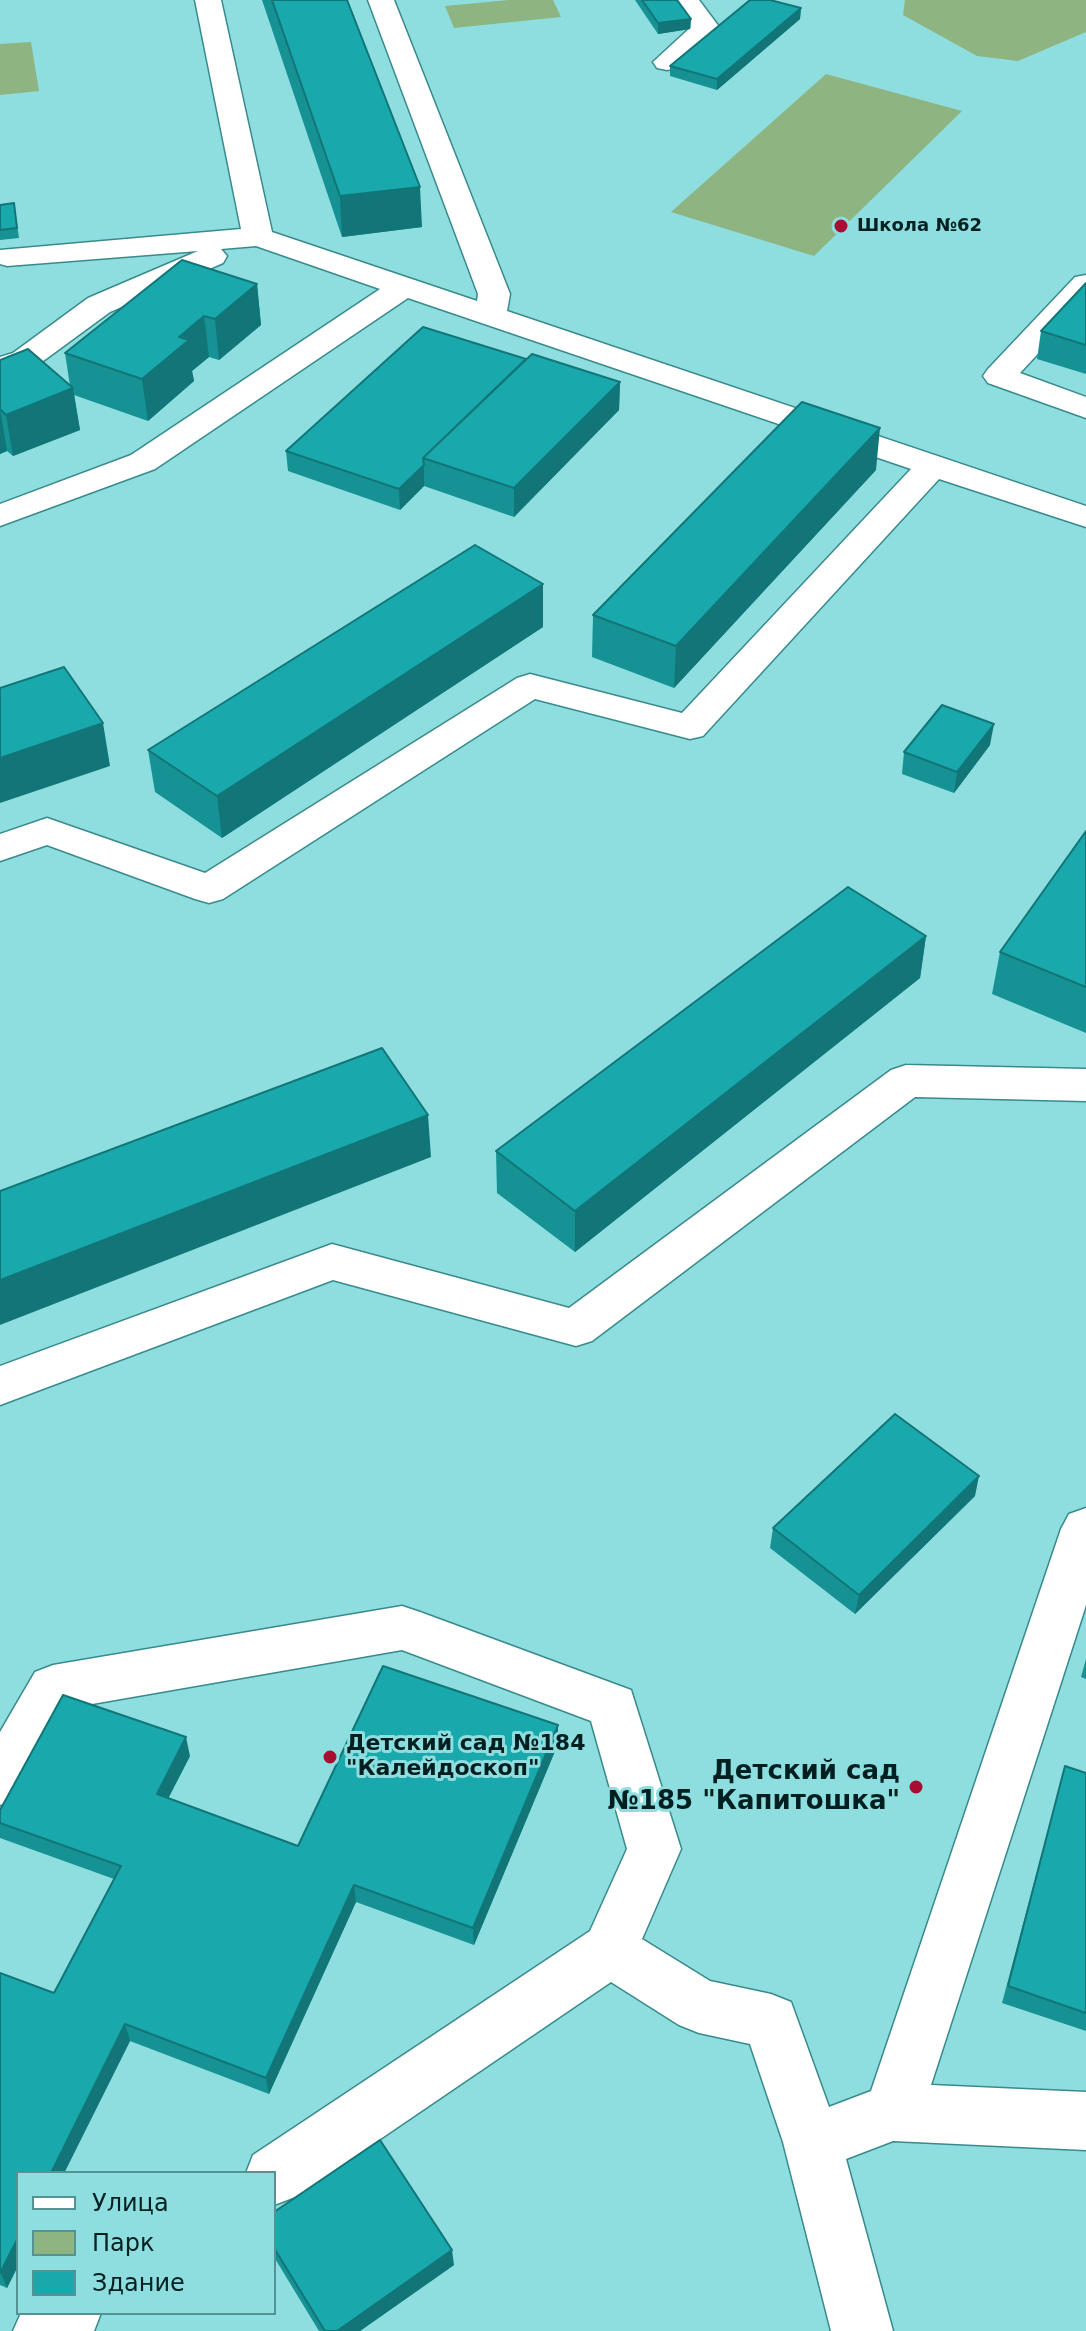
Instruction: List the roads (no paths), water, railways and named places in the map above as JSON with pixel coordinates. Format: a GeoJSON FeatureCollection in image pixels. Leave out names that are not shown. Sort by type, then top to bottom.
{"type":"FeatureCollection","features":[{"type":"Feature","properties":{"kind":"street"},"geometry":{"type":"LineString","coordinates":[[208,0],[258,237]]}},
{"type":"Feature","properties":{"kind":"street"},"geometry":{"type":"LineString","coordinates":[[381,0],[494,294],[490,316]]}},
{"type":"Feature","properties":{"kind":"street"},"geometry":{"type":"LineString","coordinates":[[667,62],[706,28],[685,0]]}},
{"type":"Feature","properties":{"kind":"street"},"geometry":{"type":"LineString","coordinates":[[0,368],[24,360],[99,305],[258,237]]}},
{"type":"Feature","properties":{"kind":"street"},"geometry":{"type":"LineString","coordinates":[[7,257],[258,237],[1086,517]]}},
{"type":"Feature","properties":{"kind":"street"},"geometry":{"type":"LineString","coordinates":[[1086,284],[999,376],[1086,408]]}},
{"type":"Feature","properties":{"kind":"street"},"geometry":{"type":"LineString","coordinates":[[0,516],[143,462],[405,286]]}},
{"type":"Feature","properties":{"kind":"street"},"geometry":{"type":"LineString","coordinates":[[0,848],[47,831],[209,889],[530,686],[690,727],[933,465]]}},
{"type":"Feature","properties":{"kind":"street"},"geometry":{"type":"LineString","coordinates":[[0,1386],[332,1262],[576,1328],[906,1081],[1086,1085]]}},
{"type":"Feature","properties":{"kind":"street"},"geometry":{"type":"LineString","coordinates":[[893,2112],[1086,1529]]}},
{"type":"Feature","properties":{"kind":"street"},"geometry":{"type":"LineString","coordinates":[[0,1781],[53,1688],[402,1628],[613,1706],[654,1849],[610,1950],[276,2175]]}},
{"type":"Feature","properties":{"kind":"street"},"geometry":{"type":"LineString","coordinates":[[610,1950],[699,2006],[771,2021],[812,2142],[862,2331]]}},
{"type":"Feature","properties":{"kind":"street"},"geometry":{"type":"LineString","coordinates":[[812,2142],[893,2112],[1086,2121]]}},
{"type":"Feature","properties":{"kind":"street"},"geometry":{"type":"LineString","coordinates":[[44,2331],[68,2315]]}},
{"type":"Feature","properties":{"kind":"place","name":"Школа №62"},"geometry":{"type":"Point","coordinates":[841,226]}},
{"type":"Feature","properties":{"kind":"place","name":"Детский сад №184 \"Калейдоскоп\""},"geometry":{"type":"Point","coordinates":[330,1757]}},
{"type":"Feature","properties":{"kind":"place","name":"Детский сад №185 \"Капитошка\""},"geometry":{"type":"Point","coordinates":[916,1787]}}]}
